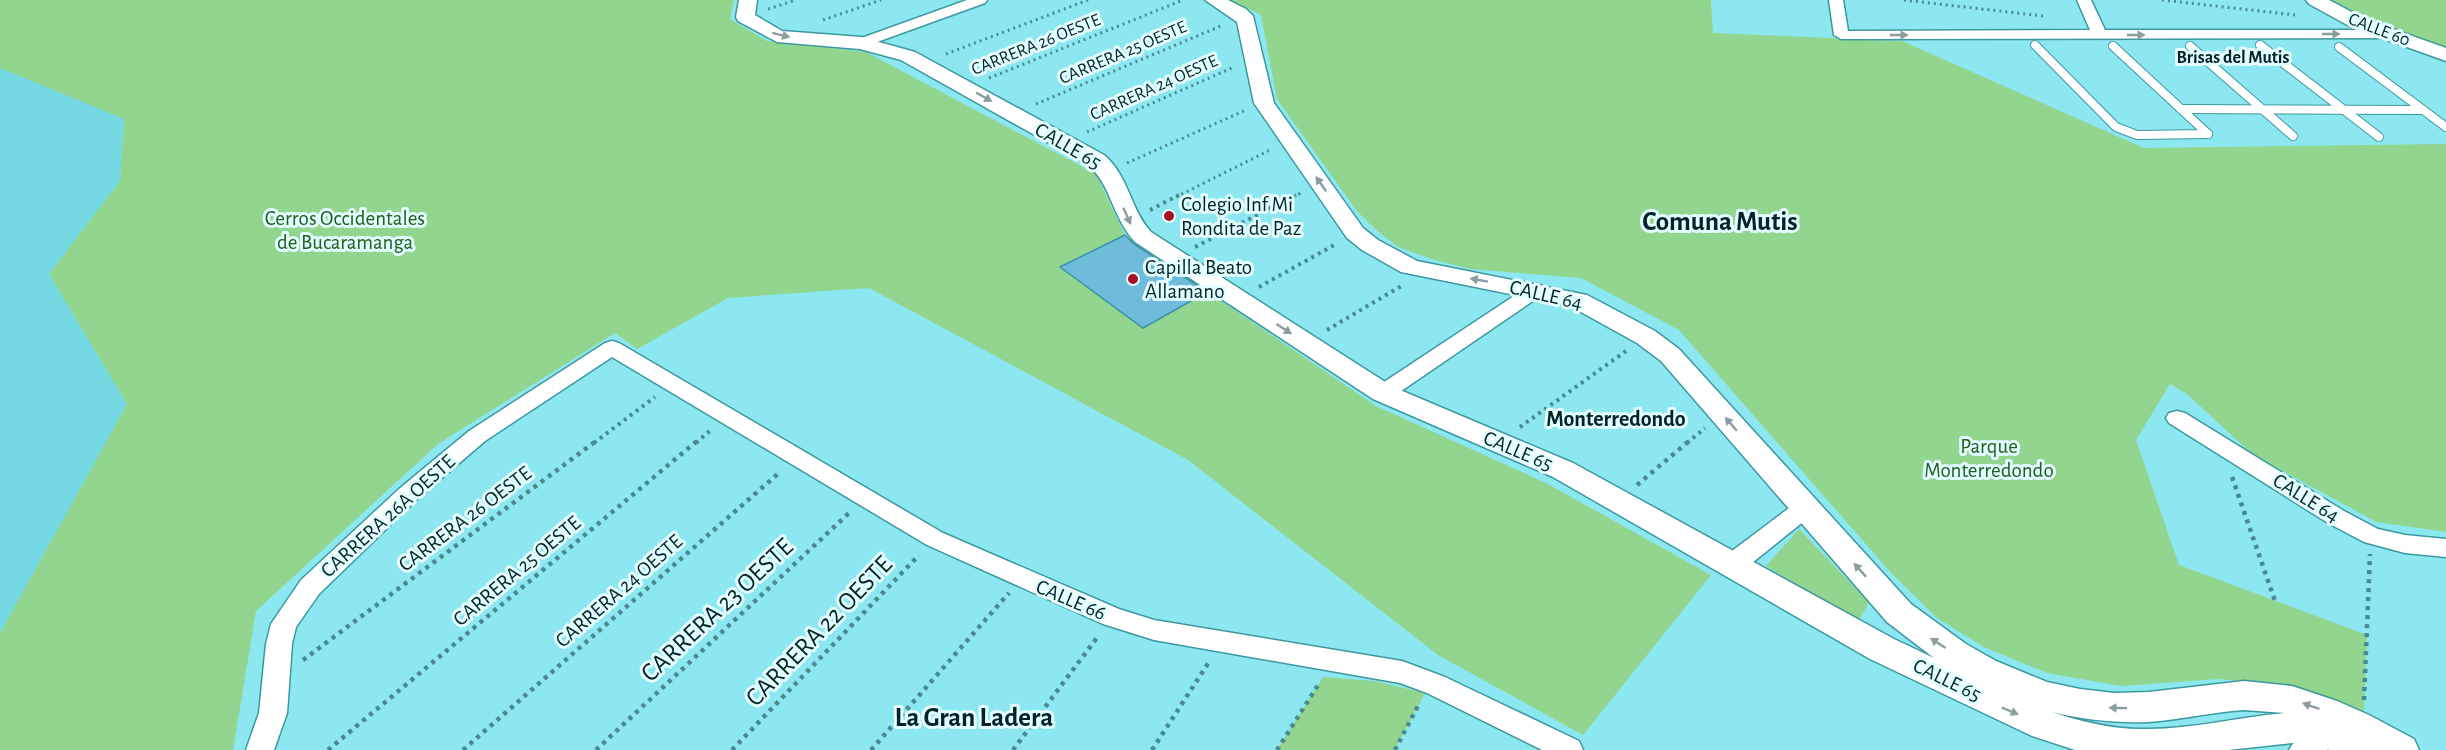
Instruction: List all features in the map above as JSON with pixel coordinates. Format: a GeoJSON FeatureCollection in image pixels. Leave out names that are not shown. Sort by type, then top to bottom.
{"type":"FeatureCollection","features":[{"type":"Feature","properties":{"kind":"street","name":"CALLE 65"},"geometry":{"type":"LineString","coordinates":[[748,0],[744,17],[777,36],[861,43],[899,52],[1065,142],[1110,171],[1128,222],[1143,237],[1383,393],[1563,470],[1882,649],[2000,706],[2044,725],[2086,738],[2144,745],[2234,743],[2292,728],[2343,741],[2401,750]]}},
{"type":"Feature","properties":{"kind":"street"},"geometry":{"type":"LineString","coordinates":[[861,43],[980,0]]}},
{"type":"Feature","properties":{"kind":"street"},"geometry":{"type":"LineString","coordinates":[[1214,0],[1243,17]]}},
{"type":"Feature","properties":{"kind":"street"},"geometry":{"type":"LineString","coordinates":[[1836,0],[1841,35],[2390,34]]}},
{"type":"Feature","properties":{"kind":"street"},"geometry":{"type":"LineString","coordinates":[[2084,0],[2100,34]]}},
{"type":"Feature","properties":{"kind":"street","name":"CALLE 60"},"geometry":{"type":"LineString","coordinates":[[2315,0],[2344,17],[2446,55]]}},
{"type":"Feature","properties":{"kind":"street","name":"CALLE 64"},"geometry":{"type":"LineString","coordinates":[[1243,17],[1247,25],[1264,103],[1355,233],[1400,263],[1427,271],[1536,290],[1578,300],[1646,337],[1670,355],[1899,613]]}},
{"type":"Feature","properties":{"kind":"street"},"geometry":{"type":"LineString","coordinates":[[1383,393],[1536,290]]}},
{"type":"Feature","properties":{"kind":"street","name":"CALLE 66"},"geometry":{"type":"LineString","coordinates":[[612,348],[934,539],[1112,617],[1154,630],[1402,672],[1430,682],[1569,750]]}},
{"type":"Feature","properties":{"kind":"street","name":"CARRERA 26A OESTE"},"geometry":{"type":"LineString","coordinates":[[260,750],[273,712],[279,644],[284,624],[310,588],[407,495],[477,436],[612,348]]}},
{"type":"Feature","properties":{"kind":"street","name":"CALLE 64"},"geometry":{"type":"LineString","coordinates":[[2177,418],[2336,517],[2372,536],[2405,544],[2446,548]]}},
{"type":"Feature","properties":{"kind":"street"},"geometry":{"type":"LineString","coordinates":[[1733,564],[1804,508]]}},
{"type":"Feature","properties":{"kind":"street","name":"CALLE 65"},"geometry":{"type":"LineString","coordinates":[[1899,613],[1932,640],[1989,675],[2041,696],[2095,707],[2125,709],[2247,694],[2277,697],[2315,707],[2343,741]]}},
{"type":"Feature","properties":{"kind":"street"},"geometry":{"type":"LineString","coordinates":[[1882,649],[1881,628],[1899,613]]}},
{"type":"Feature","properties":{"kind":"street"},"geometry":{"type":"LineString","coordinates":[[2190,702],[2216,711],[2234,743]]}},
{"type":"Feature","properties":{"kind":"lane"},"geometry":{"type":"LineString","coordinates":[[2035,45],[2116,128],[2137,135],[2208,134],[2113,46]]}},
{"type":"Feature","properties":{"kind":"lane"},"geometry":{"type":"LineString","coordinates":[[2260,45],[2379,137]]}},
{"type":"Feature","properties":{"kind":"lane"},"geometry":{"type":"LineString","coordinates":[[2190,46],[2293,136]]}},
{"type":"Feature","properties":{"kind":"lane"},"geometry":{"type":"LineString","coordinates":[[2339,47],[2446,127]]}},
{"type":"Feature","properties":{"kind":"lane"},"geometry":{"type":"LineString","coordinates":[[2181,109],[2423,110]]}},
{"type":"Feature","properties":{"kind":"path"},"geometry":{"type":"LineString","coordinates":[[819,22],[881,0]]}},
{"type":"Feature","properties":{"kind":"path"},"geometry":{"type":"LineString","coordinates":[[922,63],[1088,0]]}},
{"type":"Feature","properties":{"kind":"path","name":"CARRERA 26 OESTE"},"geometry":{"type":"LineString","coordinates":[[966,88],[1183,0]]}},
{"type":"Feature","properties":{"kind":"path"},"geometry":{"type":"LineString","coordinates":[[1904,0],[2046,16]]}},
{"type":"Feature","properties":{"kind":"path"},"geometry":{"type":"LineString","coordinates":[[2162,0],[2300,16]]}},
{"type":"Feature","properties":{"kind":"path","name":"CARRERA 25 OESTE"},"geometry":{"type":"LineString","coordinates":[[1013,114],[1243,17]]}},
{"type":"Feature","properties":{"kind":"path","name":"CARRERA 24 OESTE"},"geometry":{"type":"LineString","coordinates":[[1065,142],[1254,57]]}},
{"type":"Feature","properties":{"kind":"path"},"geometry":{"type":"LineString","coordinates":[[1110,171],[1264,103]]}},
{"type":"Feature","properties":{"kind":"path"},"geometry":{"type":"LineString","coordinates":[[1128,222],[1290,140]]}},
{"type":"Feature","properties":{"kind":"path"},"geometry":{"type":"LineString","coordinates":[[1174,258],[1320,183]]}},
{"type":"Feature","properties":{"kind":"path"},"geometry":{"type":"LineString","coordinates":[[1237,299],[1355,233]]}},
{"type":"Feature","properties":{"kind":"path"},"geometry":{"type":"LineString","coordinates":[[1304,343],[1427,271]]}},
{"type":"Feature","properties":{"kind":"path"},"geometry":{"type":"LineString","coordinates":[[1498,442],[1646,337]]}},
{"type":"Feature","properties":{"kind":"path","name":"CARRERA 26 OESTE"},"geometry":{"type":"LineString","coordinates":[[276,680],[673,384]]}},
{"type":"Feature","properties":{"kind":"path"},"geometry":{"type":"LineString","coordinates":[[1618,500],[1722,414]]}},
{"type":"Feature","properties":{"kind":"path","name":"CARRERA 25 OESTE"},"geometry":{"type":"LineString","coordinates":[[328,750],[727,416]]}},
{"type":"Feature","properties":{"kind":"path"},"geometry":{"type":"LineString","coordinates":[[2220,445],[2275,601]]}},
{"type":"Feature","properties":{"kind":"path","name":"CARRERA 24 OESTE"},"geometry":{"type":"LineString","coordinates":[[463,750],[797,458]]}},
{"type":"Feature","properties":{"kind":"path","name":"CARRERA 23 OESTE"},"geometry":{"type":"LineString","coordinates":[[596,750],[865,498]]}},
{"type":"Feature","properties":{"kind":"path"},"geometry":{"type":"LineString","coordinates":[[2343,741],[2372,536]]}},
{"type":"Feature","properties":{"kind":"path","name":"CARRERA 22 OESTE"},"geometry":{"type":"LineString","coordinates":[[732,750],[934,539]]}},
{"type":"Feature","properties":{"kind":"path"},"geometry":{"type":"LineString","coordinates":[[871,750],[1022,579]]}},
{"type":"Feature","properties":{"kind":"path"},"geometry":{"type":"LineString","coordinates":[[1013,750],[1112,617]]}},
{"type":"Feature","properties":{"kind":"path"},"geometry":{"type":"LineString","coordinates":[[1152,750],[1222,641]]}},
{"type":"Feature","properties":{"kind":"path"},"geometry":{"type":"LineString","coordinates":[[1277,750],[1333,661]]}},
{"type":"Feature","properties":{"kind":"path"},"geometry":{"type":"LineString","coordinates":[[1395,750],[1430,682]]}},
{"type":"Feature","properties":{"kind":"shaded area"},"geometry":{"type":"Polygon","coordinates":[[[0,9],[124,119],[120,181],[49,274],[127,404],[0,633],[0,9]]]}},
{"type":"Feature","properties":{"kind":"green space","name":"Cerros Occidentales de Bucaramanga"},"geometry":{"type":"Polygon","coordinates":[[[0,0],[734,0],[730,19],[767,41],[866,52],[1096,174],[1125,235],[1060,267],[1143,327],[1208,292],[1376,406],[1546,483],[1711,575],[1583,735],[1438,655],[1188,460],[869,288],[728,298],[637,349],[615,333],[438,444],[256,611],[233,750],[0,750],[0,633],[127,404],[49,274],[120,181],[124,119],[0,68],[0,0]]]}},
{"type":"Feature","properties":{"kind":"green space","name":"Parque Monterredondo"},"geometry":{"type":"Polygon","coordinates":[[[1231,0],[1711,0],[1713,33],[1902,41],[2144,148],[2446,144],[2446,532],[2376,522],[2252,454],[2187,394],[2170,384],[2136,440],[2179,565],[2367,635],[2364,714],[2257,683],[2219,679],[2121,686],[2047,673],[1984,647],[1937,618],[1892,574],[1679,330],[1581,278],[1470,269],[1398,247],[1375,229],[1356,210],[1277,99],[1261,15],[1231,0]]]}},
{"type":"Feature","properties":{"kind":"green space"},"geometry":{"type":"Polygon","coordinates":[[[2329,0],[2446,0],[2446,48],[2364,18],[2329,0]]]}},
{"type":"Feature","properties":{"kind":"green space"},"geometry":{"type":"Polygon","coordinates":[[[1799,529],[1869,602],[1858,622],[1766,566],[1799,529]]]}},
{"type":"Feature","properties":{"kind":"green space"},"geometry":{"type":"Polygon","coordinates":[[[1323,677],[1374,681],[1425,693],[1395,750],[1277,750],[1323,677]]]}},
{"type":"Feature","properties":{"kind":"building","name":"Capilla Beato Allamano"},"geometry":{"type":"Polygon","coordinates":[[[1125,235],[1134,244],[1207,292],[1143,328],[1060,267],[1125,235]]]}},
{"type":"Feature","properties":{"kind":"place","name":"Colegio Inf Mi Rondita de Paz"},"geometry":{"type":"Point","coordinates":[1169,216]}},
{"type":"Feature","properties":{"kind":"place","name":"Capilla Beato Allamano"},"geometry":{"type":"Point","coordinates":[1133,279]}},
{"type":"Feature","properties":{"kind":"district","name":"Brisas del Mutis"},"geometry":{"type":"Point","coordinates":[2233,58]}},
{"type":"Feature","properties":{"kind":"district","name":"Comuna Mutis"},"geometry":{"type":"Point","coordinates":[1720,221]}},
{"type":"Feature","properties":{"kind":"district","name":"Monterredondo"},"geometry":{"type":"Point","coordinates":[1616,419]}},
{"type":"Feature","properties":{"kind":"district","name":"La Gran Ladera"},"geometry":{"type":"Point","coordinates":[974,717]}}]}
